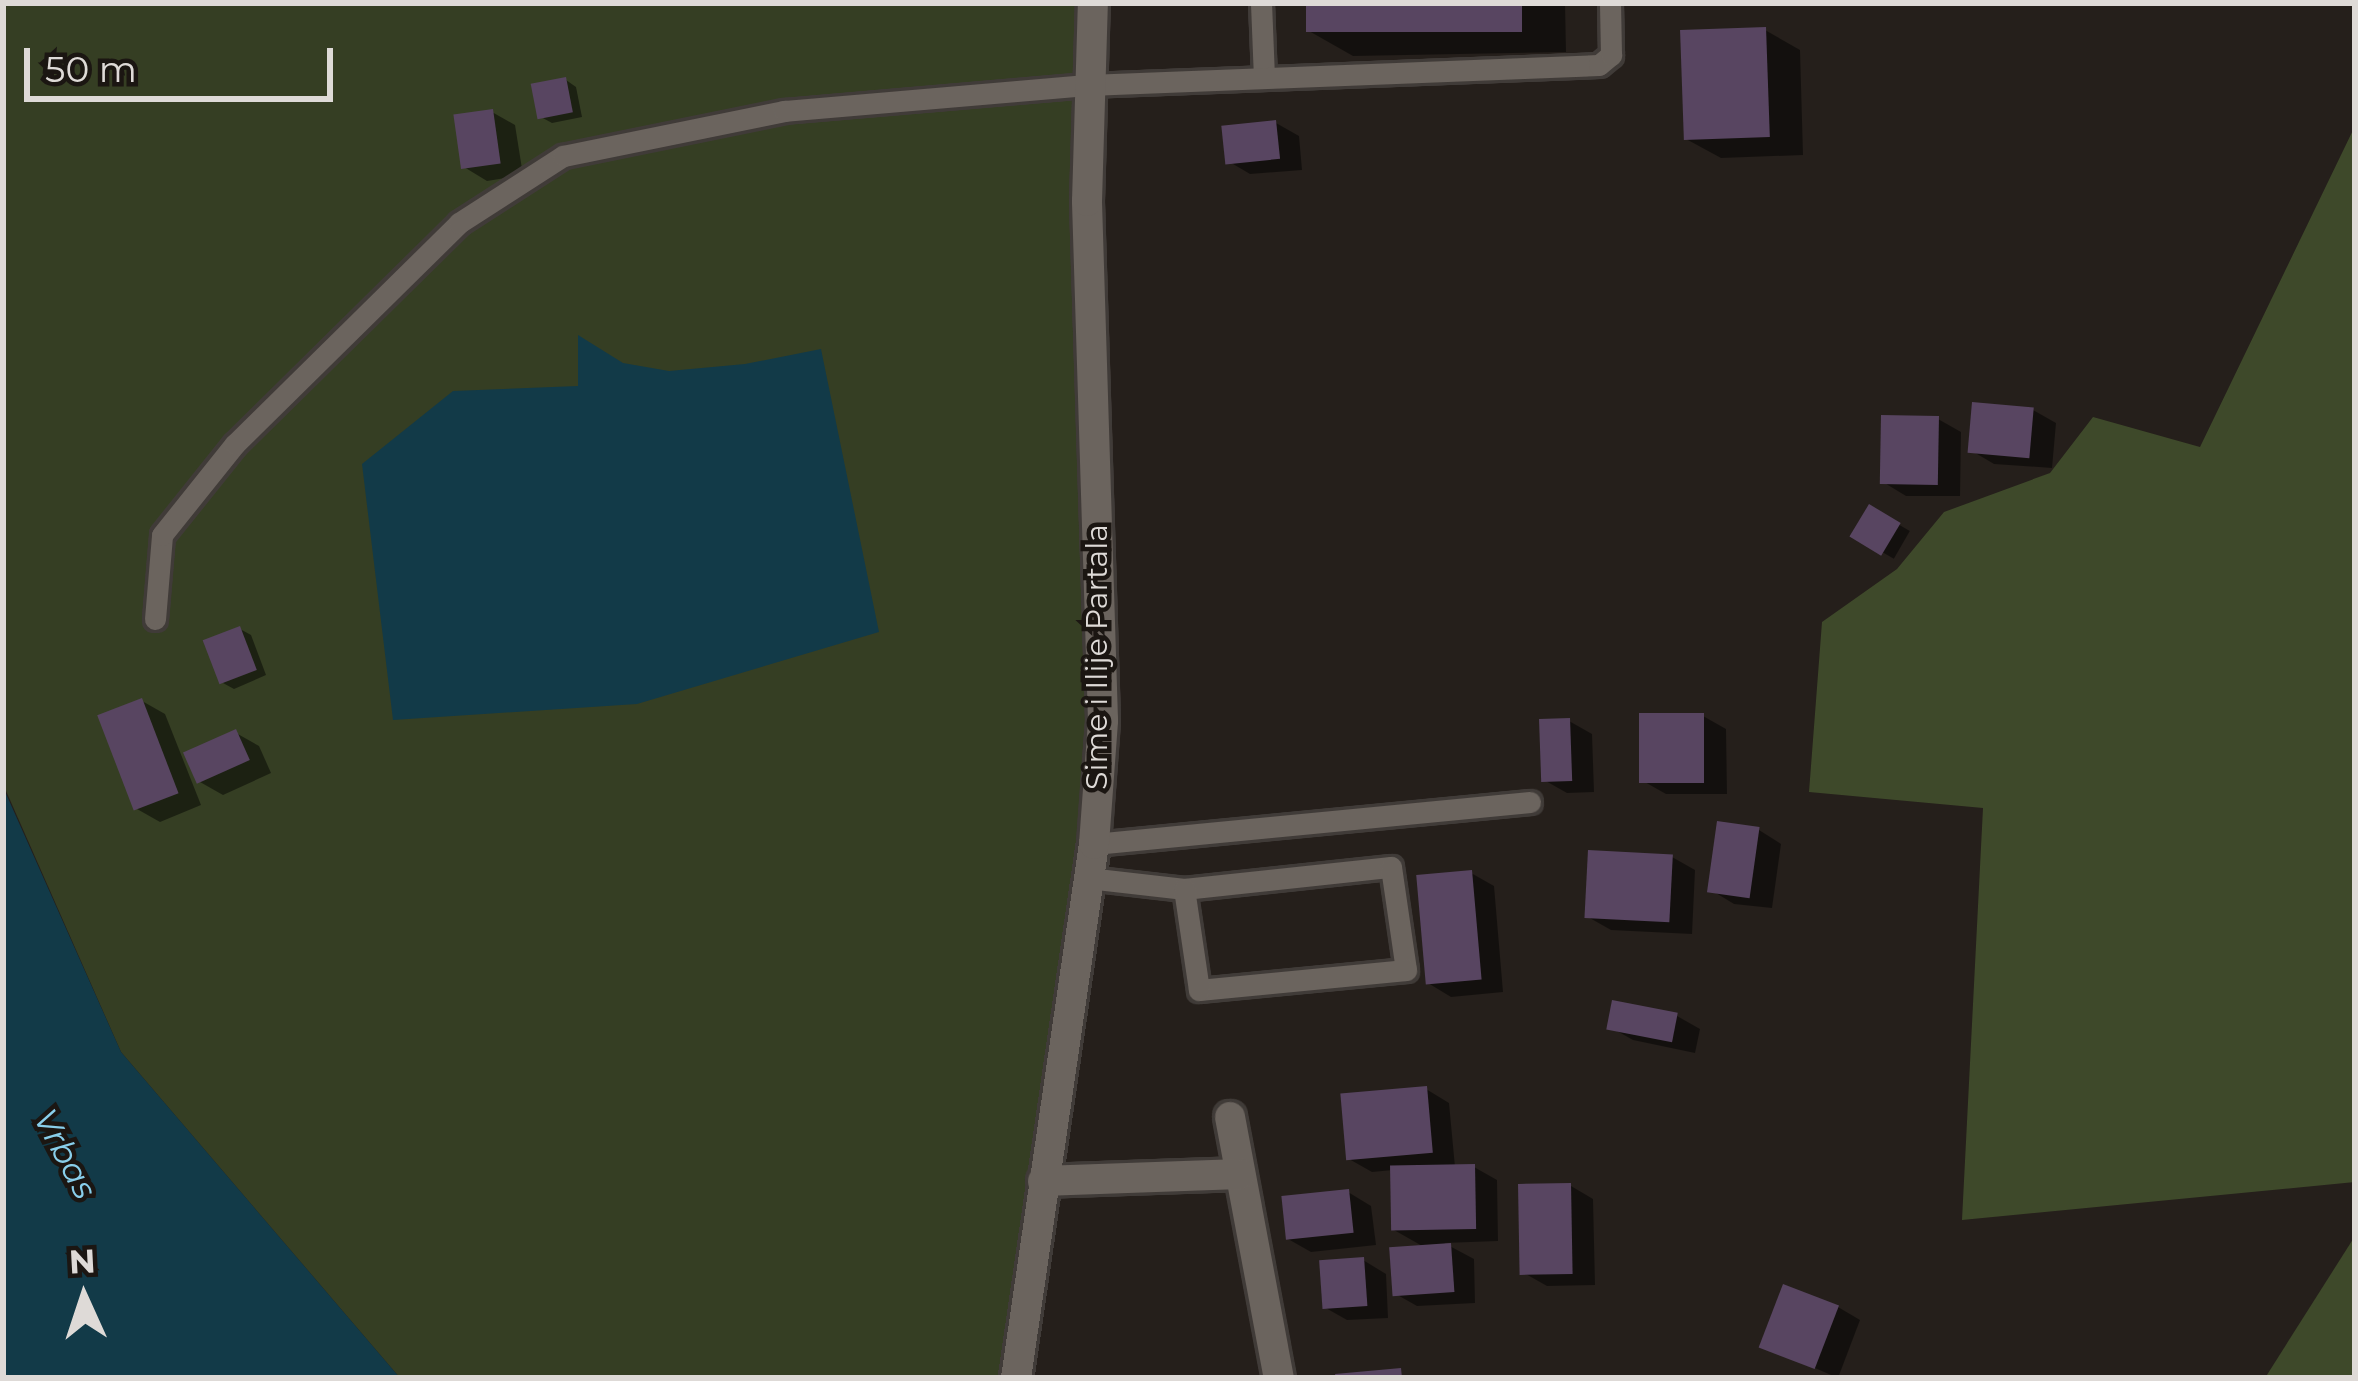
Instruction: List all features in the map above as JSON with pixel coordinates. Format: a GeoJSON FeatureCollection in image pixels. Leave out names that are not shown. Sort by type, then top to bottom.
{"type":"FeatureCollection","features":[{"type":"Feature","properties":{"kind":"street","name":"Sime i Ilije Partala"},"geometry":{"type":"LineString","coordinates":[[1016,1378],[1094,844],[1103,720],[1088,85],[1094,3]]}},
{"type":"Feature","properties":{"kind":"street"},"geometry":{"type":"LineString","coordinates":[[1230,1117],[1279,1378]]}},
{"type":"Feature","properties":{"kind":"street"},"geometry":{"type":"LineString","coordinates":[[1043,1181],[1240,1174]]}},
{"type":"Feature","properties":{"kind":"lane"},"geometry":{"type":"LineString","coordinates":[[1262,3],[1264,77]]}},
{"type":"Feature","properties":{"kind":"lane"},"geometry":{"type":"LineString","coordinates":[[154,619],[162,535],[235,444],[459,223],[563,157],[784,111],[1088,85],[1599,65],[1611,55],[1610,3]]}},
{"type":"Feature","properties":{"kind":"lane"},"geometry":{"type":"LineString","coordinates":[[1094,844],[1530,802]]}},
{"type":"Feature","properties":{"kind":"lane"},"geometry":{"type":"LineString","coordinates":[[1088,878],[1184,889],[1391,867],[1406,970],[1199,990],[1184,889]]}},
{"type":"Feature","properties":{"kind":"green space"},"geometry":{"type":"Polygon","coordinates":[[[3,3],[1093,3],[1103,720],[1016,1378],[400,1378],[121,1052],[3,784],[3,3]]]}},
{"type":"Feature","properties":{"kind":"green space"},"geometry":{"type":"Polygon","coordinates":[[[2355,126],[2355,1182],[1962,1220],[1983,808],[1809,792],[1822,622],[1897,569],[1944,512],[2050,473],[2093,417],[2200,447],[2355,126]]]}},
{"type":"Feature","properties":{"kind":"green space"},"geometry":{"type":"Polygon","coordinates":[[[2355,1236],[2355,1378],[2265,1378],[2355,1236]]]}},
{"type":"Feature","properties":{"kind":"water"},"geometry":{"type":"Polygon","coordinates":[[[578,335],[623,363],[669,371],[745,364],[821,349],[879,632],[637,704],[393,720],[362,464],[453,391],[578,386],[578,335]]]}},
{"type":"Feature","properties":{"kind":"water","name":"Vrbas"},"geometry":{"type":"Polygon","coordinates":[[[3,787],[121,1052],[400,1378],[3,1378],[3,787]]]}},
{"type":"Feature","properties":{"kind":"building"},"geometry":{"type":"Polygon","coordinates":[[[1306,3],[1522,3],[1522,32],[1306,32],[1306,3]]]}},
{"type":"Feature","properties":{"kind":"building"},"geometry":{"type":"Polygon","coordinates":[[[1766,27],[1770,137],[1684,140],[1680,30],[1766,27]]]}},
{"type":"Feature","properties":{"kind":"building"},"geometry":{"type":"Polygon","coordinates":[[[566,77],[573,112],[538,119],[531,84],[566,77]]]}},
{"type":"Feature","properties":{"kind":"building"},"geometry":{"type":"Polygon","coordinates":[[[493,109],[501,163],[461,169],[453,115],[493,109]]]}},
{"type":"Feature","properties":{"kind":"building"},"geometry":{"type":"Polygon","coordinates":[[[1276,120],[1280,159],[1225,165],[1221,126],[1276,120]]]}},
{"type":"Feature","properties":{"kind":"building"},"geometry":{"type":"Polygon","coordinates":[[[1972,402],[2034,407],[2029,458],[1968,453],[1972,402]]]}},
{"type":"Feature","properties":{"kind":"building"},"geometry":{"type":"Polygon","coordinates":[[[1881,415],[1939,416],[1938,485],[1880,484],[1881,415]]]}},
{"type":"Feature","properties":{"kind":"building"},"geometry":{"type":"Polygon","coordinates":[[[1869,504],[1901,523],[1881,556],[1849,537],[1869,504]]]}},
{"type":"Feature","properties":{"kind":"building"},"geometry":{"type":"Polygon","coordinates":[[[240,626],[257,670],[220,684],[203,640],[240,626]]]}},
{"type":"Feature","properties":{"kind":"building"},"geometry":{"type":"Polygon","coordinates":[[[142,698],[179,793],[134,810],[97,715],[142,698]]]}},
{"type":"Feature","properties":{"kind":"building"},"geometry":{"type":"Polygon","coordinates":[[[1639,713],[1704,713],[1704,783],[1639,783],[1639,713]]]}},
{"type":"Feature","properties":{"kind":"building"},"geometry":{"type":"Polygon","coordinates":[[[1570,718],[1572,781],[1541,782],[1539,719],[1570,718]]]}},
{"type":"Feature","properties":{"kind":"building"},"geometry":{"type":"Polygon","coordinates":[[[236,729],[250,760],[197,784],[183,753],[236,729]]]}},
{"type":"Feature","properties":{"kind":"building"},"geometry":{"type":"Polygon","coordinates":[[[1717,821],[1760,827],[1750,898],[1707,892],[1717,821]]]}},
{"type":"Feature","properties":{"kind":"building"},"geometry":{"type":"Polygon","coordinates":[[[1588,850],[1673,854],[1669,922],[1584,918],[1588,850]]]}},
{"type":"Feature","properties":{"kind":"building"},"geometry":{"type":"Polygon","coordinates":[[[1472,870],[1482,980],[1426,984],[1416,875],[1472,870]]]}},
{"type":"Feature","properties":{"kind":"building"},"geometry":{"type":"Polygon","coordinates":[[[1612,1000],[1678,1013],[1672,1042],[1606,1029],[1612,1000]]]}},
{"type":"Feature","properties":{"kind":"building"},"geometry":{"type":"Polygon","coordinates":[[[1427,1086],[1433,1153],[1346,1160],[1340,1094],[1427,1086]]]}},
{"type":"Feature","properties":{"kind":"building"},"geometry":{"type":"Polygon","coordinates":[[[1475,1164],[1476,1229],[1391,1230],[1390,1165],[1475,1164]]]}},
{"type":"Feature","properties":{"kind":"building"},"geometry":{"type":"Polygon","coordinates":[[[1571,1183],[1573,1274],[1520,1275],[1518,1184],[1571,1183]]]}},
{"type":"Feature","properties":{"kind":"building"},"geometry":{"type":"Polygon","coordinates":[[[1349,1189],[1354,1233],[1286,1240],[1281,1196],[1349,1189]]]}},
{"type":"Feature","properties":{"kind":"building"},"geometry":{"type":"Polygon","coordinates":[[[1451,1243],[1454,1292],[1393,1296],[1389,1247],[1451,1243]]]}},
{"type":"Feature","properties":{"kind":"building"},"geometry":{"type":"Polygon","coordinates":[[[1364,1257],[1367,1306],[1323,1309],[1319,1260],[1364,1257]]]}},
{"type":"Feature","properties":{"kind":"building"},"geometry":{"type":"Polygon","coordinates":[[[1783,1284],[1839,1306],[1815,1369],[1759,1347],[1783,1284]]]}},
{"type":"Feature","properties":{"kind":"building"},"geometry":{"type":"Polygon","coordinates":[[[1401,1368],[1402,1378],[1336,1378],[1335,1374],[1401,1368]]]}}]}
